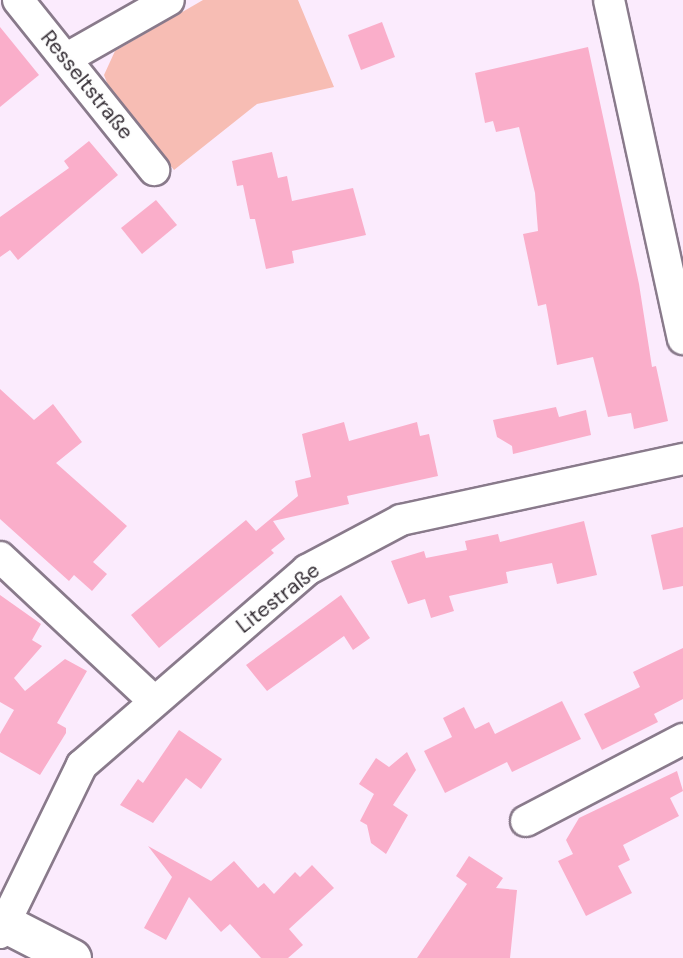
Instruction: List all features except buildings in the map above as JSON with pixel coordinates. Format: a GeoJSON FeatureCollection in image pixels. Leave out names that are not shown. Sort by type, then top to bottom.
{"type":"FeatureCollection","features":[{"type":"Feature","properties":{"kind":"street","name":"Resseltstraße"},"geometry":{"type":"LineString","coordinates":[[18,0],[154,170]]}},
{"type":"Feature","properties":{"kind":"street"},"geometry":{"type":"LineString","coordinates":[[67,58],[169,0]]}},
{"type":"Feature","properties":{"kind":"street"},"geometry":{"type":"LineString","coordinates":[[609,0],[683,339]]}},
{"type":"Feature","properties":{"kind":"street","name":"Litestraße"},"geometry":{"type":"LineString","coordinates":[[2,927],[82,765],[153,700],[307,570],[401,520],[683,459]]}},
{"type":"Feature","properties":{"kind":"street"},"geometry":{"type":"LineString","coordinates":[[0,557],[153,700]]}},
{"type":"Feature","properties":{"kind":"street"},"geometry":{"type":"LineString","coordinates":[[526,821],[683,739]]}},
{"type":"Feature","properties":{"kind":"street"},"geometry":{"type":"LineString","coordinates":[[2,927],[72,958]]}},
{"type":"Feature","properties":{"kind":"shaded area"},"geometry":{"type":"Polygon","coordinates":[[[203,0],[298,0],[334,87],[257,104],[174,170],[109,88],[104,75],[115,51],[203,0]]]}}]}
